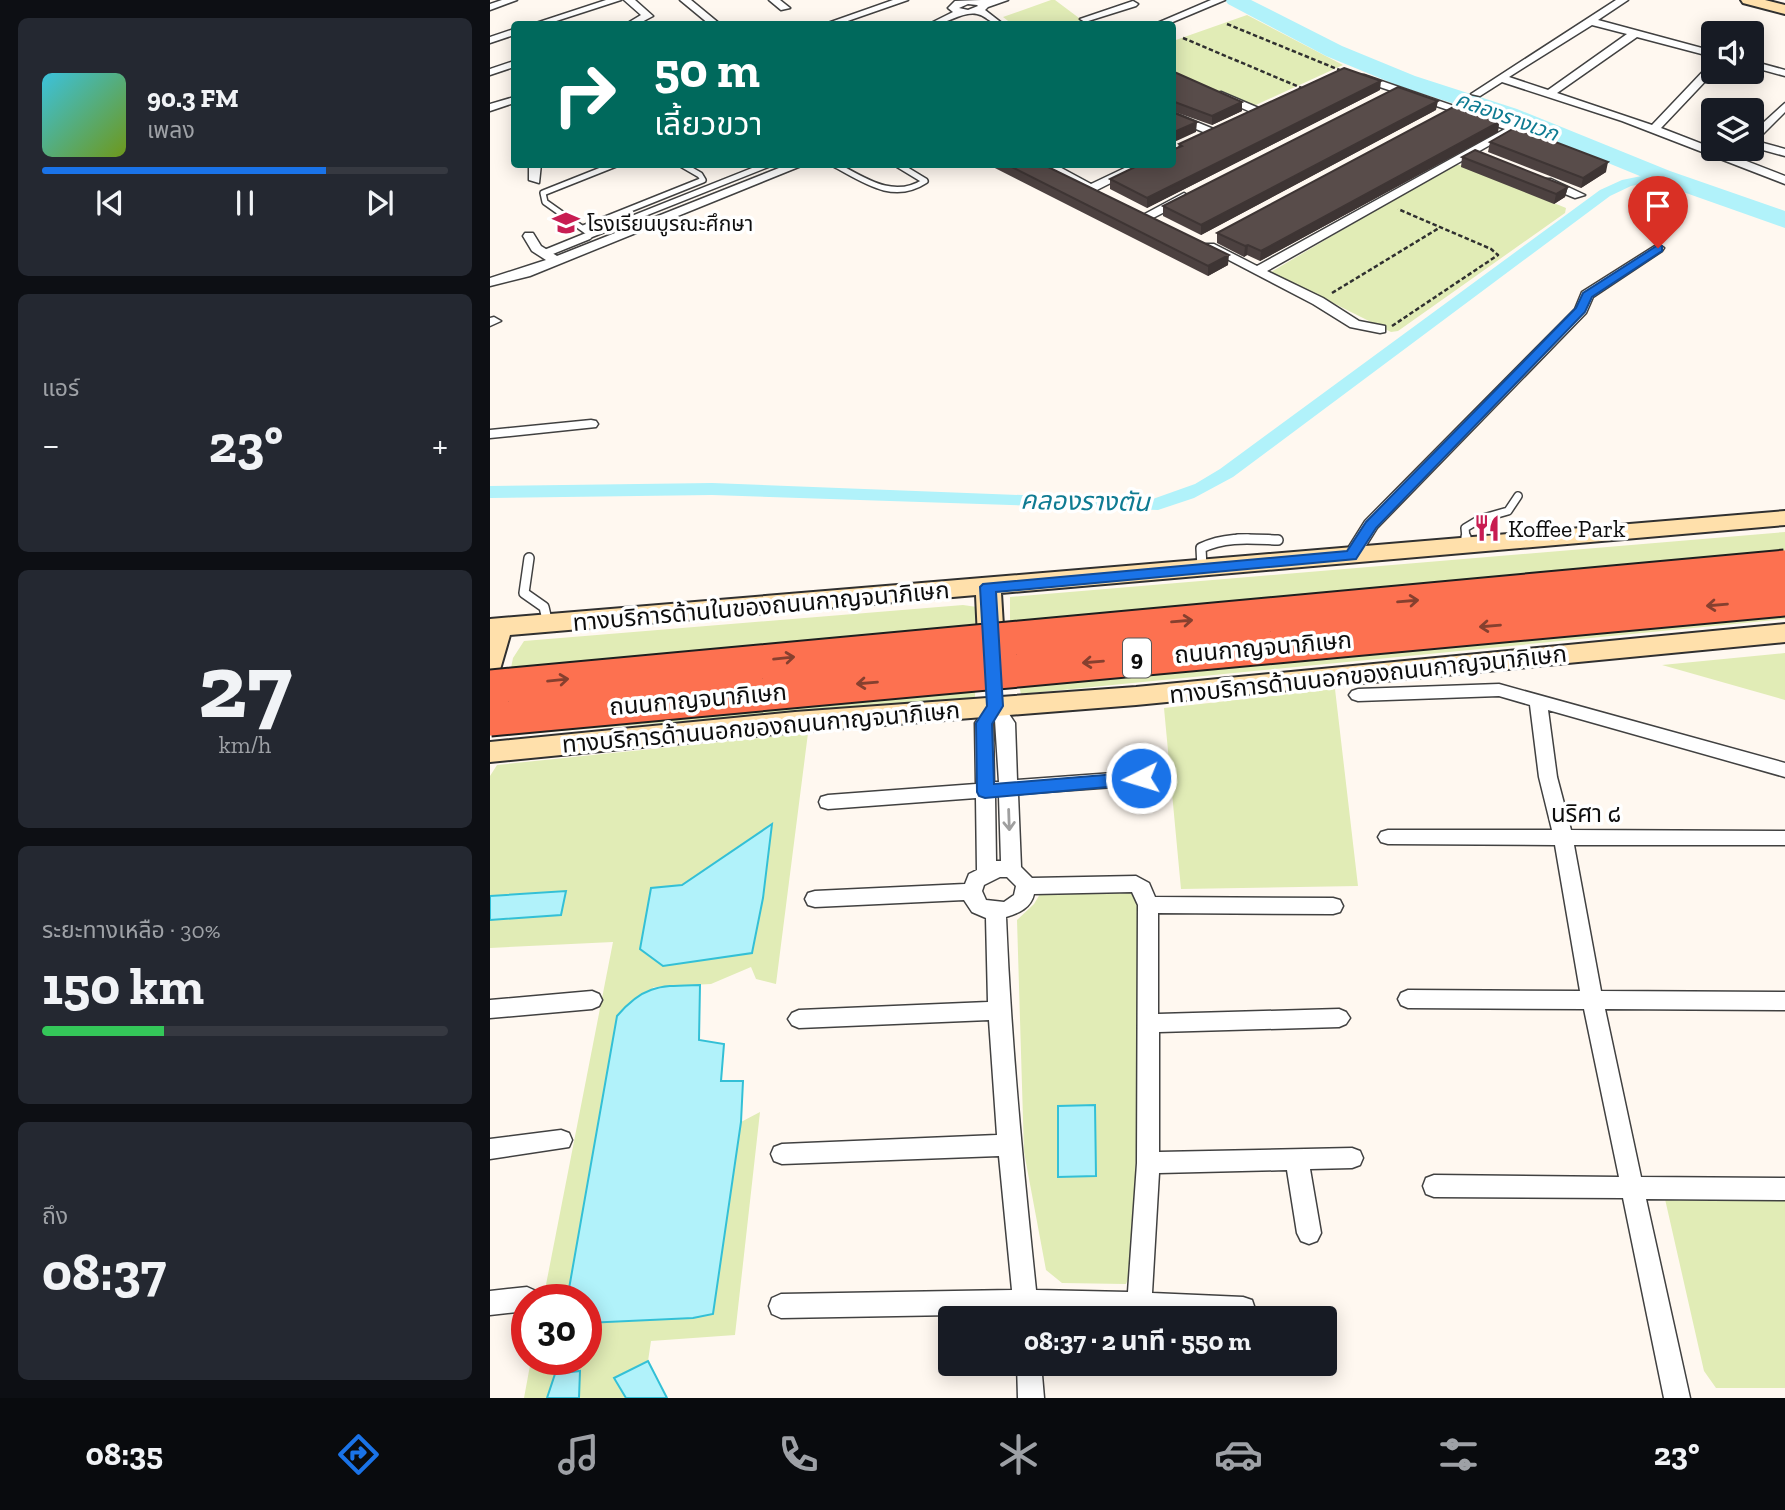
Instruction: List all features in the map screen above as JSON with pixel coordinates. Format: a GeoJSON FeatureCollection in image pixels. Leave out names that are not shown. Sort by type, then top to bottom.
{"type":"FeatureCollection","features":[{"type":"Feature","properties":{"kind":"highway","name":"ถนนกาญจนาภิเษก"},"geometry":{"type":"LineString","coordinates":[[490,687],[1785,567]]}},
{"type":"Feature","properties":{"kind":"highway","name":"ถนนกาญจนาภิเษก"},"geometry":{"type":"LineString","coordinates":[[490,719],[1785,598]]}},
{"type":"Feature","properties":{"kind":"main road"},"geometry":{"type":"LineString","coordinates":[[1748,0],[1785,10]]}},
{"type":"Feature","properties":{"kind":"main road","name":"ทางบริการด้านในของถนนกาญจนาภิเษก"},"geometry":{"type":"LineString","coordinates":[[495,628],[1785,518]]}},
{"type":"Feature","properties":{"kind":"main road"},"geometry":{"type":"LineString","coordinates":[[988,587],[995,706]]}},
{"type":"Feature","properties":{"kind":"main road"},"geometry":{"type":"LineString","coordinates":[[490,667],[495,628]]}},
{"type":"Feature","properties":{"kind":"main road","name":"ทางบริการด้านนอกของถนนกาญจนาภิเษก"},"geometry":{"type":"LineString","coordinates":[[490,752],[995,706],[1150,695],[1785,633]]}},
{"type":"Feature","properties":{"kind":"street"},"geometry":{"type":"LineString","coordinates":[[490,6],[512,0]]}},
{"type":"Feature","properties":{"kind":"street"},"geometry":{"type":"LineString","coordinates":[[548,21],[616,0]]}},
{"type":"Feature","properties":{"kind":"street"},"geometry":{"type":"LineString","coordinates":[[629,0],[648,16],[637,21]]}},
{"type":"Feature","properties":{"kind":"street"},"geometry":{"type":"LineString","coordinates":[[685,0],[711,21]]}},
{"type":"Feature","properties":{"kind":"street"},"geometry":{"type":"LineString","coordinates":[[774,0],[785,8]]}},
{"type":"Feature","properties":{"kind":"street"},"geometry":{"type":"LineString","coordinates":[[839,21],[903,0]]}},
{"type":"Feature","properties":{"kind":"street"},"geometry":{"type":"LineString","coordinates":[[938,21],[961,5],[981,8],[1003,0]]}},
{"type":"Feature","properties":{"kind":"street"},"geometry":{"type":"LineString","coordinates":[[1159,21],[1220,0]]}},
{"type":"Feature","properties":{"kind":"street"},"geometry":{"type":"LineString","coordinates":[[1476,94],[1623,0]]}},
{"type":"Feature","properties":{"kind":"street"},"geometry":{"type":"LineString","coordinates":[[1086,19],[1129,2],[1143,10]]}},
{"type":"Feature","properties":{"kind":"street"},"geometry":{"type":"LineString","coordinates":[[981,8],[995,21]]}},
{"type":"Feature","properties":{"kind":"street"},"geometry":{"type":"LineString","coordinates":[[1590,21],[1701,51]]}},
{"type":"Feature","properties":{"kind":"street"},"geometry":{"type":"LineString","coordinates":[[490,40],[511,33]]}},
{"type":"Feature","properties":{"kind":"street"},"geometry":{"type":"LineString","coordinates":[[1550,93],[1634,34]]}},
{"type":"Feature","properties":{"kind":"street"},"geometry":{"type":"LineString","coordinates":[[490,72],[511,65]]}},
{"type":"Feature","properties":{"kind":"street"},"geometry":{"type":"LineString","coordinates":[[1764,67],[1785,73]]}},
{"type":"Feature","properties":{"kind":"street"},"geometry":{"type":"LineString","coordinates":[[1342,71],[1552,142]]}},
{"type":"Feature","properties":{"kind":"street"},"geometry":{"type":"LineString","coordinates":[[1501,78],[1701,148]]}},
{"type":"Feature","properties":{"kind":"street"},"geometry":{"type":"LineString","coordinates":[[1653,130],[1701,80]]}},
{"type":"Feature","properties":{"kind":"street"},"geometry":{"type":"LineString","coordinates":[[1386,95],[1398,89]]}},
{"type":"Feature","properties":{"kind":"street"},"geometry":{"type":"LineString","coordinates":[[1209,90],[1251,114],[1269,106]]}},
{"type":"Feature","properties":{"kind":"street"},"geometry":{"type":"LineString","coordinates":[[490,108],[511,101]]}},
{"type":"Feature","properties":{"kind":"street"},"geometry":{"type":"LineString","coordinates":[[1443,114],[1455,108]]}},
{"type":"Feature","properties":{"kind":"street"},"geometry":{"type":"LineString","coordinates":[[1764,129],[1783,110]]}},
{"type":"Feature","properties":{"kind":"street"},"geometry":{"type":"LineString","coordinates":[[1176,116],[1217,130],[1192,142]]}},
{"type":"Feature","properties":{"kind":"street"},"geometry":{"type":"LineString","coordinates":[[1257,271],[1478,154],[1515,128]]}},
{"type":"Feature","properties":{"kind":"street"},"geometry":{"type":"LineString","coordinates":[[1764,145],[1785,153]]}},
{"type":"Feature","properties":{"kind":"street"},"geometry":{"type":"LineString","coordinates":[[1736,161],[1785,180]]}},
{"type":"Feature","properties":{"kind":"street"},"geometry":{"type":"LineString","coordinates":[[535,168],[535,180]]}},
{"type":"Feature","properties":{"kind":"street"},"geometry":{"type":"LineString","coordinates":[[490,282],[790,168]]}},
{"type":"Feature","properties":{"kind":"street"},"geometry":{"type":"LineString","coordinates":[[1052,168],[1097,192],[1136,168]]}},
{"type":"Feature","properties":{"kind":"street"},"geometry":{"type":"LineString","coordinates":[[1531,176],[1579,195]]}},
{"type":"Feature","properties":{"kind":"street"},"geometry":{"type":"LineString","coordinates":[[1147,216],[1195,192]]}},
{"type":"Feature","properties":{"kind":"street"},"geometry":{"type":"LineString","coordinates":[[529,236],[536,248],[551,257]]}},
{"type":"Feature","properties":{"kind":"street"},"geometry":{"type":"LineString","coordinates":[[1213,236],[1201,243],[1318,301],[1355,324],[1380,329]]}},
{"type":"Feature","properties":{"kind":"street"},"geometry":{"type":"LineString","coordinates":[[1351,555],[1371,525],[1581,310],[1587,295],[1658,248]]}},
{"type":"Feature","properties":{"kind":"street"},"geometry":{"type":"LineString","coordinates":[[490,434],[591,424]]}},
{"type":"Feature","properties":{"kind":"street"},"geometry":{"type":"LineString","coordinates":[[1358,695],[1499,690],[1785,770]]}},
{"type":"Feature","properties":{"kind":"street"},"geometry":{"type":"LineString","coordinates":[[1538,701],[1548,778],[1563,838],[1592,998],[1677,1398]]}},
{"type":"Feature","properties":{"kind":"street"},"geometry":{"type":"LineString","coordinates":[[972,891],[982,907],[996,912],[1019,904],[1024,899],[1018,878],[1008,789],[1006,723],[995,706],[984,723],[987,872]]}},
{"type":"Feature","properties":{"kind":"street"},"geometry":{"type":"LineString","coordinates":[[828,802],[1141,778]]}},
{"type":"Feature","properties":{"kind":"street","name":"นริศา ๘"},"geometry":{"type":"LineString","coordinates":[[1388,838],[1785,838]]}},
{"type":"Feature","properties":{"kind":"street"},"geometry":{"type":"LineString","coordinates":[[972,891],[976,880],[987,872],[1018,878],[1136,884],[1142,889],[1148,905],[1148,1163],[1139,1302]]}},
{"type":"Feature","properties":{"kind":"street"},"geometry":{"type":"LineString","coordinates":[[816,899],[972,891]]}},
{"type":"Feature","properties":{"kind":"street"},"geometry":{"type":"LineString","coordinates":[[1148,905],[1333,906]]}},
{"type":"Feature","properties":{"kind":"street"},"geometry":{"type":"LineString","coordinates":[[996,912],[999,1011],[1009,1145],[1027,1306]]}},
{"type":"Feature","properties":{"kind":"street"},"geometry":{"type":"LineString","coordinates":[[1408,999],[1785,1001]]}},
{"type":"Feature","properties":{"kind":"street"},"geometry":{"type":"LineString","coordinates":[[490,1009],[592,1000]]}},
{"type":"Feature","properties":{"kind":"street"},"geometry":{"type":"LineString","coordinates":[[799,1019],[999,1011]]}},
{"type":"Feature","properties":{"kind":"street"},"geometry":{"type":"LineString","coordinates":[[1148,1023],[1339,1018]]}},
{"type":"Feature","properties":{"kind":"street"},"geometry":{"type":"LineString","coordinates":[[490,1149],[561,1140]]}},
{"type":"Feature","properties":{"kind":"street"},"geometry":{"type":"LineString","coordinates":[[782,1154],[1009,1145]]}},
{"type":"Feature","properties":{"kind":"street"},"geometry":{"type":"LineString","coordinates":[[1148,1163],[1352,1158]]}},
{"type":"Feature","properties":{"kind":"street"},"geometry":{"type":"LineString","coordinates":[[1297,1160],[1308,1234]]}},
{"type":"Feature","properties":{"kind":"street"},"geometry":{"type":"LineString","coordinates":[[1434,1186],[1785,1189]]}},
{"type":"Feature","properties":{"kind":"street"},"geometry":{"type":"LineString","coordinates":[[490,1303],[511,1301]]}},
{"type":"Feature","properties":{"kind":"street"},"geometry":{"type":"LineString","coordinates":[[1075,1306],[1139,1302],[1198,1306]]}},
{"type":"Feature","properties":{"kind":"street"},"geometry":{"type":"LineString","coordinates":[[781,1306],[938,1308]]}},
{"type":"Feature","properties":{"kind":"street"},"geometry":{"type":"LineString","coordinates":[[1030,1376],[1031,1398]]}},
{"type":"Feature","properties":{"kind":"lane"},"geometry":{"type":"LineString","coordinates":[[591,234],[545,202],[543,193],[606,168]]}},
{"type":"Feature","properties":{"kind":"lane"},"geometry":{"type":"LineString","coordinates":[[583,228],[703,180],[688,168]]}},
{"type":"Feature","properties":{"kind":"lane"},"geometry":{"type":"LineString","coordinates":[[551,257],[591,234],[759,168]]}},
{"type":"Feature","properties":{"kind":"lane"},"geometry":{"type":"LineString","coordinates":[[842,168],[890,193],[904,191],[925,181],[905,168]]}},
{"type":"Feature","properties":{"kind":"lane"},"geometry":{"type":"LineString","coordinates":[[1466,545],[1465,528],[1472,520],[1510,512],[1518,496]]}},
{"type":"Feature","properties":{"kind":"lane"},"geometry":{"type":"LineString","coordinates":[[1202,568],[1201,548],[1210,543],[1226,538],[1278,540]]}},
{"type":"Feature","properties":{"kind":"lane"},"geometry":{"type":"LineString","coordinates":[[529,558],[524,593],[544,607],[548,624]]}},
{"type":"Feature","properties":{"kind":"path"},"geometry":{"type":"LineString","coordinates":[[1227,24],[1342,71]]}},
{"type":"Feature","properties":{"kind":"path"},"geometry":{"type":"LineString","coordinates":[[1183,38],[1304,89]]}},
{"type":"Feature","properties":{"kind":"path"},"geometry":{"type":"LineString","coordinates":[[1380,329],[1389,328],[1498,255],[1491,249],[1384,203]]}},
{"type":"Feature","properties":{"kind":"path"},"geometry":{"type":"LineString","coordinates":[[1318,301],[1440,227]]}},
{"type":"Feature","properties":{"kind":"green space"},"geometry":{"type":"Polygon","coordinates":[[[1055,0],[1083,21],[1008,21],[1003,17],[1055,0]]]}},
{"type":"Feature","properties":{"kind":"green space"},"geometry":{"type":"Polygon","coordinates":[[[1247,15],[1343,65],[1245,110],[1176,79],[1176,40],[1247,15]]]}},
{"type":"Feature","properties":{"kind":"green space"},"geometry":{"type":"Polygon","coordinates":[[[1452,165],[1461,165],[1566,208],[1565,213],[1398,331],[1391,332],[1271,272],[1452,165]]]}},
{"type":"Feature","properties":{"kind":"green space"},"geometry":{"type":"Polygon","coordinates":[[[1785,532],[1785,619],[1021,694],[1010,648],[1010,597],[1785,532]]]}},
{"type":"Feature","properties":{"kind":"green space"},"geometry":{"type":"Polygon","coordinates":[[[963,605],[977,607],[975,698],[497,736],[513,658],[524,641],[963,605]]]}},
{"type":"Feature","properties":{"kind":"green space"},"geometry":{"type":"Polygon","coordinates":[[[1785,653],[1785,700],[1662,665],[1785,653]]]}},
{"type":"Feature","properties":{"kind":"green space"},"geometry":{"type":"Polygon","coordinates":[[[1335,689],[1358,886],[1181,889],[1164,708],[1335,689]]]}},
{"type":"Feature","properties":{"kind":"green space"},"geometry":{"type":"Polygon","coordinates":[[[808,733],[776,984],[756,979],[751,967],[711,984],[654,987],[617,1016],[570,1284],[546,1284],[613,942],[490,948],[490,776],[497,765],[808,733]],[[772,825],[682,885],[651,888],[758,916],[763,898],[772,825]]]}},
{"type":"Feature","properties":{"kind":"green space"},"geometry":{"type":"Polygon","coordinates":[[[1043,889],[1124,889],[1136,895],[1140,915],[1134,1265],[1126,1284],[1062,1283],[1046,1270],[1024,1152],[1017,920],[1034,904],[1043,889]]]}},
{"type":"Feature","properties":{"kind":"green space"},"geometry":{"type":"Polygon","coordinates":[[[760,1112],[735,1335],[651,1341],[648,1361],[614,1378],[626,1398],[579,1398],[579,1375],[602,1375],[602,1322],[693,1318],[713,1314],[741,1122],[760,1112]]]}},
{"type":"Feature","properties":{"kind":"green space"},"geometry":{"type":"Polygon","coordinates":[[[1785,1194],[1785,1388],[1716,1388],[1704,1371],[1665,1199],[1785,1194]]]}},
{"type":"Feature","properties":{"kind":"green space"},"geometry":{"type":"Polygon","coordinates":[[[528,1375],[555,1375],[547,1398],[524,1398],[528,1375]]]}},
{"type":"Feature","properties":{"kind":"water"},"geometry":{"type":"Polygon","coordinates":[[[772,824],[763,898],[752,953],[663,966],[640,949],[651,888],[682,885],[772,824]]]}},
{"type":"Feature","properties":{"kind":"water"},"geometry":{"type":"Polygon","coordinates":[[[566,891],[561,915],[490,920],[490,896],[566,891]]]}},
{"type":"Feature","properties":{"kind":"water"},"geometry":{"type":"Polygon","coordinates":[[[700,985],[699,1040],[724,1044],[721,1081],[743,1081],[741,1122],[713,1314],[693,1318],[602,1322],[602,1284],[570,1284],[617,1016],[645,992],[674,986],[700,985]]]}},
{"type":"Feature","properties":{"kind":"water"},"geometry":{"type":"Polygon","coordinates":[[[1095,1105],[1096,1176],[1058,1177],[1058,1106],[1095,1105]]]}},
{"type":"Feature","properties":{"kind":"water"},"geometry":{"type":"Polygon","coordinates":[[[648,1361],[667,1398],[626,1398],[614,1378],[648,1361]]]}},
{"type":"Feature","properties":{"kind":"water"},"geometry":{"type":"Polygon","coordinates":[[[555,1375],[580,1375],[579,1398],[547,1398],[555,1375]]]}},
{"type":"Feature","properties":{"kind":"building"},"geometry":{"type":"Polygon","coordinates":[[[1344,68],[1381,81],[1147,198],[1110,179],[1133,168],[1176,168],[1176,148],[1182,146],[1179,144],[1344,68]]]}},
{"type":"Feature","properties":{"kind":"building"},"geometry":{"type":"Polygon","coordinates":[[[1176,73],[1242,102],[1212,116],[1176,102],[1176,73]]]}},
{"type":"Feature","properties":{"kind":"building"},"geometry":{"type":"Polygon","coordinates":[[[1398,87],[1438,101],[1201,225],[1163,206],[1398,87]]]}},
{"type":"Feature","properties":{"kind":"building"},"geometry":{"type":"Polygon","coordinates":[[[1455,106],[1499,122],[1261,251],[1217,233],[1455,106]]]}},
{"type":"Feature","properties":{"kind":"building"},"geometry":{"type":"Polygon","coordinates":[[[1176,114],[1197,122],[1176,131],[1176,114]]]}},
{"type":"Feature","properties":{"kind":"building"},"geometry":{"type":"Polygon","coordinates":[[[1516,127],[1608,162],[1583,178],[1490,142],[1516,127]]]}},
{"type":"Feature","properties":{"kind":"building"},"geometry":{"type":"Polygon","coordinates":[[[1475,150],[1568,187],[1556,194],[1462,157],[1475,150]]]}},
{"type":"Feature","properties":{"kind":"building"},"geometry":{"type":"Polygon","coordinates":[[[1014,168],[1050,168],[1229,255],[1208,266],[1014,168]]]}},
{"type":"Feature","properties":{"kind":"waterway","name":"คลองรางเวก"},"geometry":{"type":"LineString","coordinates":[[1235,0],[1334,51],[1407,81],[1509,114],[1661,176],[1785,220]]}},
{"type":"Feature","properties":{"kind":"waterway","name":"คลองรางตัน"},"geometry":{"type":"LineString","coordinates":[[490,492],[712,489],[1151,506],[1201,488],[1227,473],[1268,440],[1605,193],[1627,183],[1661,176]]}},
{"type":"Feature","properties":{"kind":"place","name":"โรงเรียนบูรณะศึกษา"},"geometry":{"type":"Point","coordinates":[566,223]}},
{"type":"Feature","properties":{"kind":"place","name":"Koffee Park"},"geometry":{"type":"Point","coordinates":[1487,528]}},
{"type":"Feature","properties":{"kind":"route"},"geometry":{"type":"LineString","coordinates":[[1141,778],[985,792],[984,723],[995,706],[988,587],[1351,555],[1371,525],[1581,310],[1587,295],[1658,248]]}}]}
